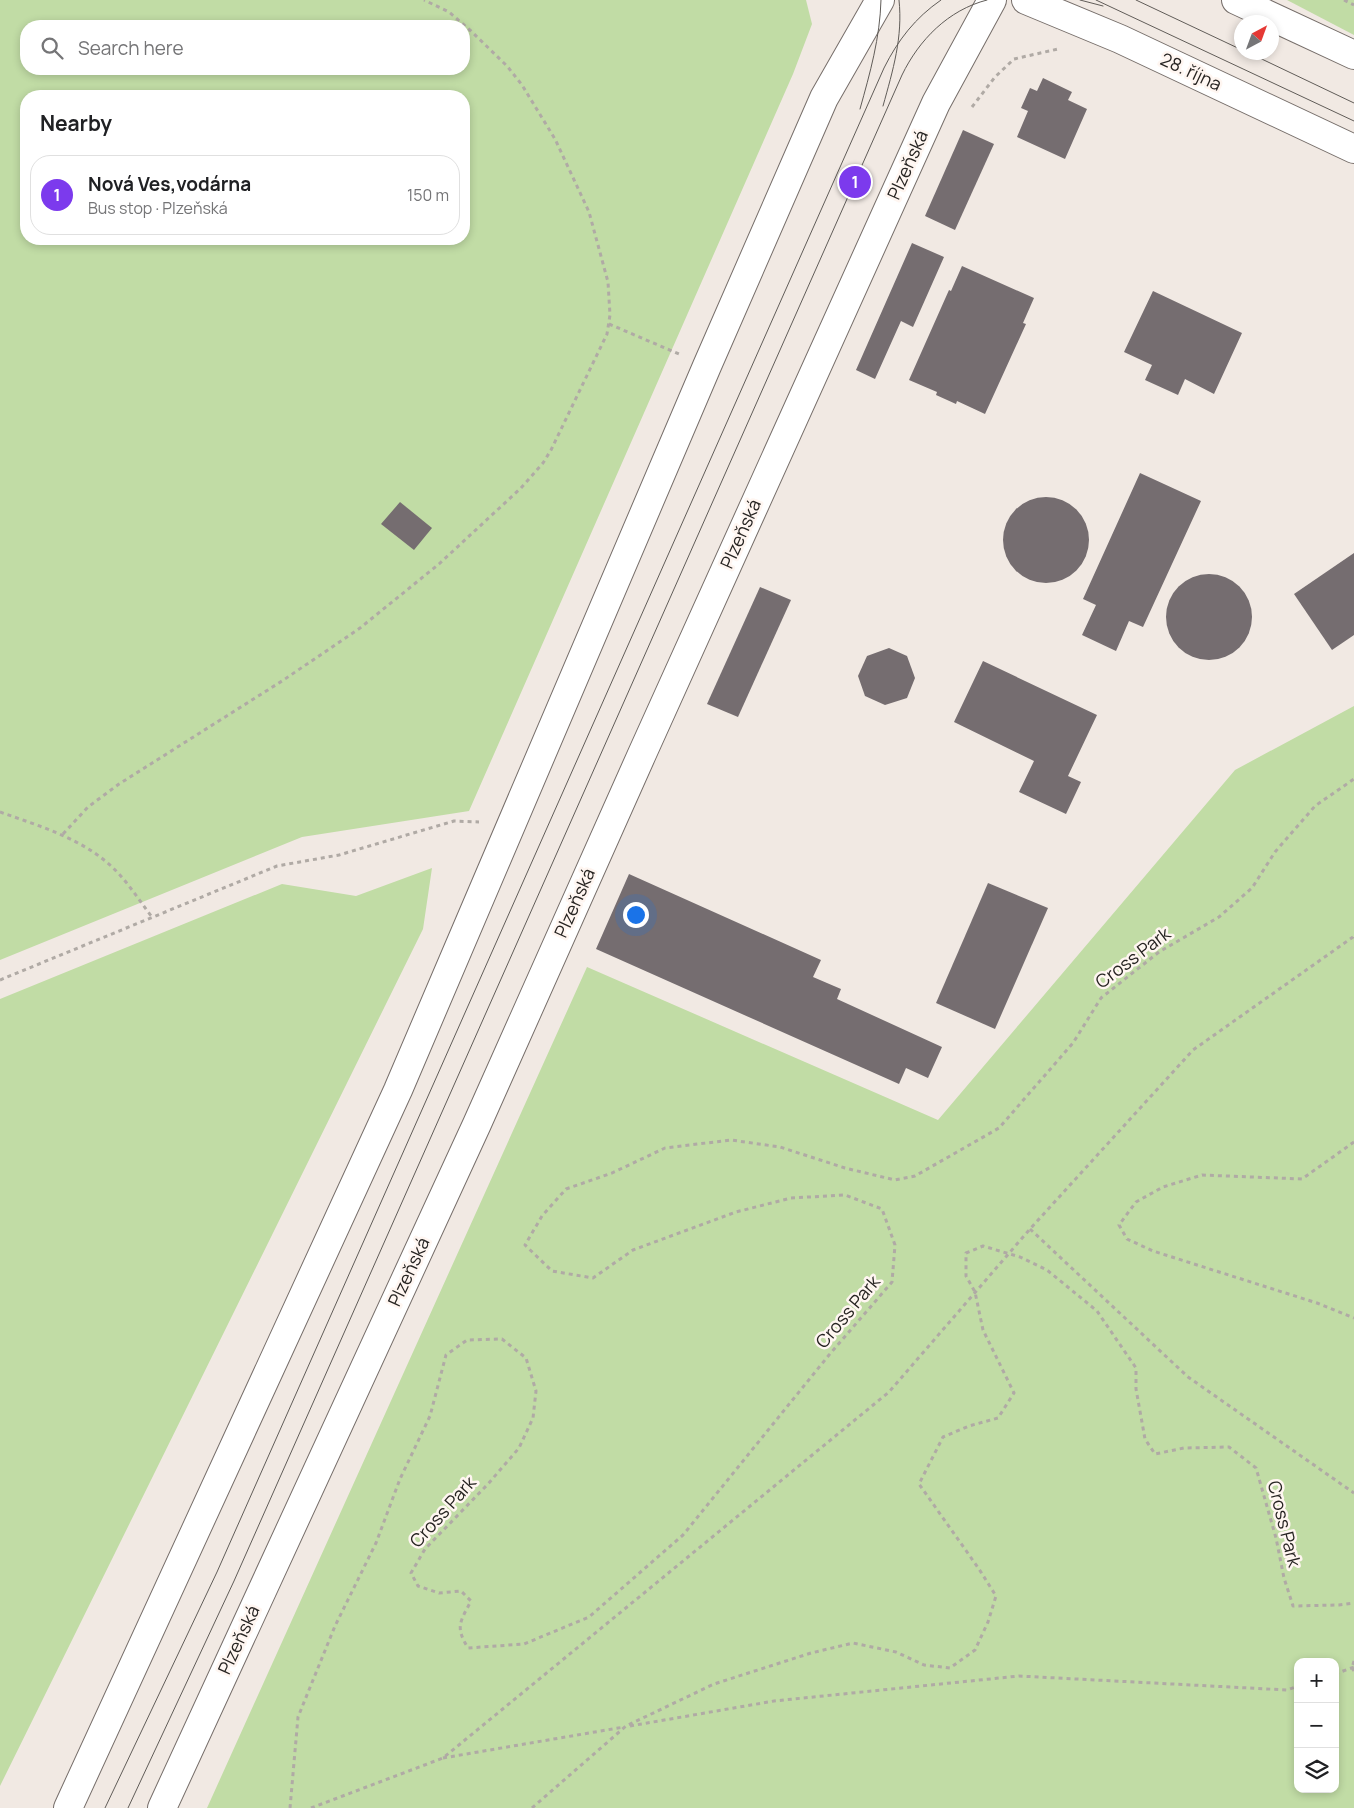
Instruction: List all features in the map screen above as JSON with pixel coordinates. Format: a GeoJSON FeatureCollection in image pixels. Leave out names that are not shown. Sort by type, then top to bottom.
{"type":"FeatureCollection","features":[{"type":"Feature","properties":{"kind":"main road"},"geometry":{"type":"LineString","coordinates":[[68,1808],[398,1090],[707,366],[824,98],[880,0]]}},
{"type":"Feature","properties":{"kind":"main road","name":"Plzeňská"},"geometry":{"type":"LineString","coordinates":[[162,1808],[477,1124],[646,744],[936,102],[992,0]]}},
{"type":"Feature","properties":{"kind":"main road","name":"28. října"},"geometry":{"type":"LineString","coordinates":[[1026,0],[1120,39],[1354,149]]}},
{"type":"Feature","properties":{"kind":"main road"},"geometry":{"type":"LineString","coordinates":[[1236,0],[1354,55]]}},
{"type":"Feature","properties":{"kind":"path"},"geometry":{"type":"LineString","coordinates":[[424,0],[449,12],[458,20]]}},
{"type":"Feature","properties":{"kind":"path"},"geometry":{"type":"LineString","coordinates":[[1344,0],[1354,5]]}},
{"type":"Feature","properties":{"kind":"path"},"geometry":{"type":"LineString","coordinates":[[64,834],[88,808],[118,784],[282,681],[344,638],[440,564],[521,488],[552,450],[607,334],[610,315],[608,282],[590,212],[555,139],[522,85],[507,66],[470,30]]}},
{"type":"Feature","properties":{"kind":"path"},"geometry":{"type":"LineString","coordinates":[[969,111],[995,77],[1014,59],[1065,47]]}},
{"type":"Feature","properties":{"kind":"path"},"geometry":{"type":"LineString","coordinates":[[609,324],[707,366]]}},
{"type":"Feature","properties":{"kind":"path","name":"Cross Park"},"geometry":{"type":"LineString","coordinates":[[290,1808],[298,1717],[335,1626],[376,1543],[400,1479],[430,1416],[446,1355],[466,1340],[502,1339],[526,1358],[536,1391],[533,1418],[519,1448],[488,1484],[425,1549],[410,1573],[418,1586],[438,1593],[461,1591],[470,1602],[461,1620],[460,1635],[468,1648],[524,1644],[589,1617],[683,1535],[829,1355],[892,1282],[895,1245],[882,1209],[845,1195],[791,1198],[736,1212],[633,1250],[593,1278],[552,1271],[525,1245],[542,1216],[566,1189],[612,1173],[665,1148],[730,1140],[780,1147],[845,1168],[895,1180],[915,1176],[999,1128],[1073,1043],[1100,998],[1159,952],[1219,917],[1252,888],[1275,852],[1315,806],[1354,779]]}},
{"type":"Feature","properties":{"kind":"path"},"geometry":{"type":"LineString","coordinates":[[0,812],[64,834],[98,856],[119,874],[152,917]]}},
{"type":"Feature","properties":{"kind":"path"},"geometry":{"type":"LineString","coordinates":[[0,980],[277,866],[339,855],[454,821],[480,822]]}},
{"type":"Feature","properties":{"kind":"path"},"geometry":{"type":"LineString","coordinates":[[443,1758],[889,1392],[1030,1228],[1193,1050],[1354,936]]}},
{"type":"Feature","properties":{"kind":"path"},"geometry":{"type":"LineString","coordinates":[[1354,1142],[1302,1179],[1202,1175],[1163,1186],[1136,1202],[1119,1225],[1127,1239],[1153,1251],[1317,1303],[1354,1318]]}},
{"type":"Feature","properties":{"kind":"path"},"geometry":{"type":"LineString","coordinates":[[1030,1228],[1188,1377],[1354,1494]]}},
{"type":"Feature","properties":{"kind":"path","name":"Cross Park"},"geometry":{"type":"LineString","coordinates":[[532,1808],[626,1726],[714,1684],[811,1653],[852,1643],[896,1652],[924,1665],[950,1668],[975,1650],[988,1622],[996,1596],[919,1484],[943,1437],[970,1426],[998,1418],[1014,1393],[983,1330],[975,1292],[966,1276],[966,1253],[983,1246],[1020,1257],[1047,1270],[1102,1318],[1136,1368],[1136,1389],[1145,1439],[1155,1454],[1184,1448],[1229,1448],[1256,1468],[1293,1606],[1354,1603]]}},
{"type":"Feature","properties":{"kind":"path"},"geometry":{"type":"LineString","coordinates":[[1339,1673],[1354,1669],[1354,1661]]}},
{"type":"Feature","properties":{"kind":"path"},"geometry":{"type":"LineString","coordinates":[[311,1808],[443,1758],[774,1700],[1019,1676],[1287,1690],[1294,1687]]}},
{"type":"Feature","properties":{"kind":"green space"},"geometry":{"type":"Polygon","coordinates":[[[0,0],[806,0],[812,24],[793,74],[469,811],[302,837],[0,960],[0,0]]]}},
{"type":"Feature","properties":{"kind":"green space"},"geometry":{"type":"Polygon","coordinates":[[[1287,0],[1354,0],[1354,35],[1287,0]]]}},
{"type":"Feature","properties":{"kind":"green space"},"geometry":{"type":"Polygon","coordinates":[[[1354,706],[1354,1808],[207,1808],[587,967],[938,1120],[1235,770],[1354,706]]]}},
{"type":"Feature","properties":{"kind":"green space"},"geometry":{"type":"Polygon","coordinates":[[[432,868],[423,929],[0,1786],[0,999],[282,884],[356,896],[432,868]]]}},
{"type":"Feature","properties":{"kind":"building"},"geometry":{"type":"Polygon","coordinates":[[[1043,78],[1072,92],[1068,100],[1087,109],[1065,159],[1017,137],[1028,111],[1021,108],[1030,88],[1037,91],[1043,78]]]}},
{"type":"Feature","properties":{"kind":"building"},"geometry":{"type":"Polygon","coordinates":[[[963,130],[994,144],[955,230],[925,216],[963,130]]]}},
{"type":"Feature","properties":{"kind":"building"},"geometry":{"type":"Polygon","coordinates":[[[912,243],[944,257],[913,327],[901,321],[875,379],[856,370],[912,243]]]}},
{"type":"Feature","properties":{"kind":"building"},"geometry":{"type":"Polygon","coordinates":[[[962,266],[1034,298],[1023,323],[1026,324],[985,414],[957,401],[956,404],[936,395],[937,392],[909,380],[949,290],[951,291],[962,266]]]}},
{"type":"Feature","properties":{"kind":"building"},"geometry":{"type":"Polygon","coordinates":[[[1153,291],[1242,333],[1214,394],[1185,379],[1178,395],[1145,380],[1152,365],[1124,352],[1153,291]]]}},
{"type":"Feature","properties":{"kind":"building"},"geometry":{"type":"Polygon","coordinates":[[[1140,473],[1201,501],[1143,627],[1129,621],[1116,651],[1082,635],[1096,605],[1083,599],[1140,473]]]}},
{"type":"Feature","properties":{"kind":"building"},"geometry":{"type":"Polygon","coordinates":[[[1046,497],[1062,501],[1076,510],[1085,524],[1089,540],[1085,556],[1076,570],[1062,579],[1046,583],[1030,579],[1016,570],[1007,556],[1003,540],[1007,524],[1016,510],[1030,501],[1046,497]]]}},
{"type":"Feature","properties":{"kind":"building"},"geometry":{"type":"Polygon","coordinates":[[[400,502],[432,528],[414,550],[381,524],[400,502]]]}},
{"type":"Feature","properties":{"kind":"building"},"geometry":{"type":"Polygon","coordinates":[[[1354,553],[1354,635],[1332,650],[1294,594],[1354,553]]]}},
{"type":"Feature","properties":{"kind":"building"},"geometry":{"type":"Polygon","coordinates":[[[1209,574],[1225,577],[1233,581],[1245,593],[1249,601],[1252,617],[1249,633],[1245,641],[1233,653],[1225,657],[1209,660],[1193,657],[1185,653],[1173,641],[1169,633],[1166,617],[1169,601],[1173,593],[1185,581],[1193,577],[1209,574]]]}},
{"type":"Feature","properties":{"kind":"building"},"geometry":{"type":"Polygon","coordinates":[[[760,587],[791,600],[738,717],[707,704],[760,587]]]}},
{"type":"Feature","properties":{"kind":"building"},"geometry":{"type":"Polygon","coordinates":[[[889,648],[907,656],[915,678],[907,698],[885,705],[865,696],[858,676],[867,656],[889,648]]]}},
{"type":"Feature","properties":{"kind":"building"},"geometry":{"type":"Polygon","coordinates":[[[983,661],[1097,715],[1068,776],[1081,782],[1066,814],[1019,792],[1034,761],[954,722],[983,661]]]}},
{"type":"Feature","properties":{"kind":"building"},"geometry":{"type":"Polygon","coordinates":[[[629,874],[821,960],[813,977],[841,989],[837,999],[942,1047],[928,1078],[906,1068],[899,1084],[596,949],[629,874]]]}},
{"type":"Feature","properties":{"kind":"building"},"geometry":{"type":"Polygon","coordinates":[[[988,883],[1048,908],[995,1029],[936,1003],[988,883]]]}},
{"type":"Feature","properties":{"kind":"tram line"},"geometry":{"type":"LineString","coordinates":[[860,109],[877,42],[881,0]]}},
{"type":"Feature","properties":{"kind":"tram line"},"geometry":{"type":"LineString","coordinates":[[883,106],[894,66],[900,27],[899,0]]}},
{"type":"Feature","properties":{"kind":"tram line"},"geometry":{"type":"LineString","coordinates":[[105,1808],[217,1572],[884,68],[908,30],[923,14],[941,0]]}},
{"type":"Feature","properties":{"kind":"tram line"},"geometry":{"type":"LineString","coordinates":[[128,1808],[234,1581],[902,75],[917,50],[936,28],[960,11],[987,0]]}},
{"type":"Feature","properties":{"kind":"tram line"},"geometry":{"type":"LineString","coordinates":[[1080,0],[1103,6]]}},
{"type":"Feature","properties":{"kind":"tram line"},"geometry":{"type":"LineString","coordinates":[[1096,0],[1354,121]]}},
{"type":"Feature","properties":{"kind":"tram line"},"geometry":{"type":"LineString","coordinates":[[1136,0],[1234,46]]}},
{"type":"Feature","properties":{"kind":"tram line"},"geometry":{"type":"LineString","coordinates":[[1264,60],[1354,103]]}},
{"type":"Feature","properties":{"kind":"place","name":"Nová Ves,vodárna"},"geometry":{"type":"Point","coordinates":[855,182]}}]}
